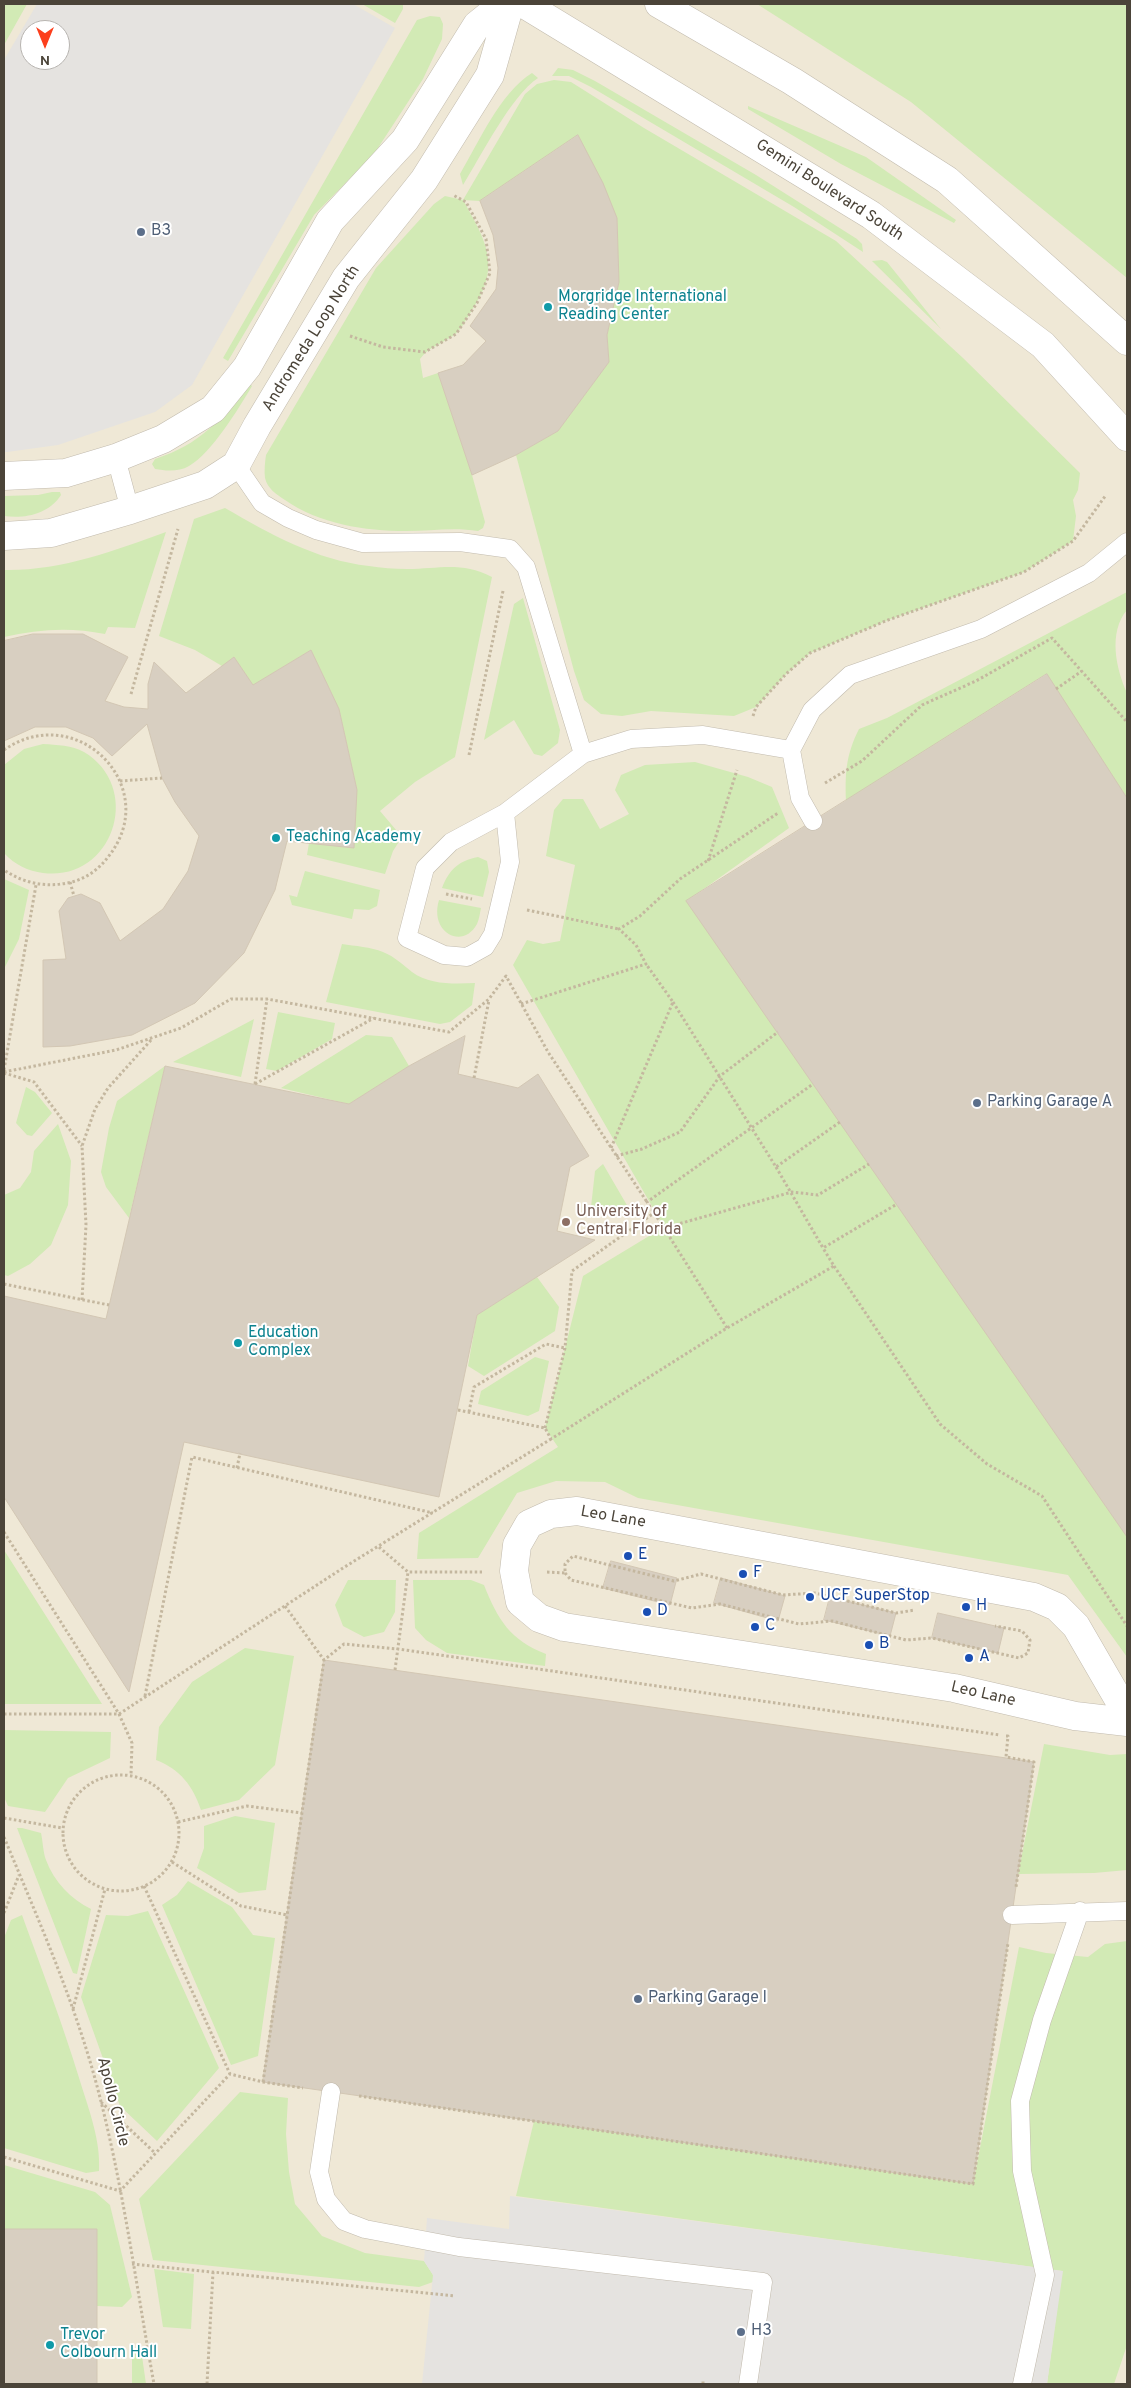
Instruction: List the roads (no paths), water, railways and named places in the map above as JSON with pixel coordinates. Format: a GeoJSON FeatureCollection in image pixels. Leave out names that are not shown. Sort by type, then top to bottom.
{"type":"FeatureCollection","features":[{"type":"Feature","properties":{"kind":"street"},"geometry":{"type":"LineString","coordinates":[[4,476],[66,472],[116,458],[163,439],[213,409],[246,367],[330,222],[405,140],[477,25],[504,4]]}},
{"type":"Feature","properties":{"kind":"street","name":"Andromeda Loop North"},"geometry":{"type":"LineString","coordinates":[[4,536],[51,533],[130,510],[205,486],[236,465],[257,426],[346,278],[424,180],[490,75],[510,4]]}},
{"type":"Feature","properties":{"kind":"street","name":"Gemini Boulevard South"},"geometry":{"type":"LineString","coordinates":[[524,4],[871,215],[1043,345],[1127,437]]}},
{"type":"Feature","properties":{"kind":"street"},"geometry":{"type":"LineString","coordinates":[[659,4],[792,81],[947,180],[1127,341]]}},
{"type":"Feature","properties":{"kind":"street","name":"Leo Lane"},"geometry":{"type":"LineString","coordinates":[[1127,1714],[1076,1626],[1057,1607],[1034,1597],[577,1511],[551,1514],[530,1524],[517,1545],[514,1571],[520,1602],[539,1618],[564,1627],[954,1688],[1075,1716],[1127,1722]]}},
{"type":"Feature","properties":{"kind":"lane"},"geometry":{"type":"LineString","coordinates":[[116,458],[130,510]]}},
{"type":"Feature","properties":{"kind":"lane"},"geometry":{"type":"LineString","coordinates":[[236,465],[262,503],[288,518],[316,530],[363,543],[460,542],[510,549],[526,567],[583,754]]}},
{"type":"Feature","properties":{"kind":"lane"},"geometry":{"type":"LineString","coordinates":[[813,821],[800,798],[791,750],[812,710],[850,675],[981,629],[1089,573],[1127,542]]}},
{"type":"Feature","properties":{"kind":"lane"},"geometry":{"type":"LineString","coordinates":[[504,813],[510,862],[493,934],[485,947],[467,957],[444,955],[407,938],[425,868],[451,842],[504,813],[583,754],[631,739],[703,735],[791,750]]}},
{"type":"Feature","properties":{"kind":"lane"},"geometry":{"type":"LineString","coordinates":[[1012,1915],[1080,1911],[1127,1911]]}},
{"type":"Feature","properties":{"kind":"lane"},"geometry":{"type":"LineString","coordinates":[[1022,2384],[1045,2275],[1022,2171],[1020,2101],[1042,2020],[1080,1911]]}},
{"type":"Feature","properties":{"kind":"lane"},"geometry":{"type":"LineString","coordinates":[[331,2092],[319,2172],[326,2199],[344,2221],[365,2229],[459,2247],[763,2282],[748,2384]]}},
{"type":"Feature","properties":{"kind":"place","name":"B3"},"geometry":{"type":"Point","coordinates":[141,232]}},
{"type":"Feature","properties":{"kind":"place","name":"Morgridge International Reading Center"},"geometry":{"type":"Point","coordinates":[548,307]}},
{"type":"Feature","properties":{"kind":"place","name":"Teaching Academy"},"geometry":{"type":"Point","coordinates":[276,838]}},
{"type":"Feature","properties":{"kind":"place","name":"Parking Garage A"},"geometry":{"type":"Point","coordinates":[977,1103]}},
{"type":"Feature","properties":{"kind":"place","name":"University of Central Florida"},"geometry":{"type":"Point","coordinates":[566,1222]}},
{"type":"Feature","properties":{"kind":"place","name":"Education Complex"},"geometry":{"type":"Point","coordinates":[238,1343]}},
{"type":"Feature","properties":{"kind":"place","name":"E"},"geometry":{"type":"Point","coordinates":[628,1556]}},
{"type":"Feature","properties":{"kind":"place","name":"F"},"geometry":{"type":"Point","coordinates":[743,1574]}},
{"type":"Feature","properties":{"kind":"place","name":"UCF SuperStop"},"geometry":{"type":"Point","coordinates":[810,1597]}},
{"type":"Feature","properties":{"kind":"place","name":"H"},"geometry":{"type":"Point","coordinates":[966,1607]}},
{"type":"Feature","properties":{"kind":"place","name":"D"},"geometry":{"type":"Point","coordinates":[647,1612]}},
{"type":"Feature","properties":{"kind":"place","name":"C"},"geometry":{"type":"Point","coordinates":[755,1627]}},
{"type":"Feature","properties":{"kind":"place","name":"B"},"geometry":{"type":"Point","coordinates":[869,1645]}},
{"type":"Feature","properties":{"kind":"place","name":"A"},"geometry":{"type":"Point","coordinates":[969,1658]}},
{"type":"Feature","properties":{"kind":"place","name":"Parking Garage I"},"geometry":{"type":"Point","coordinates":[638,1999]}},
{"type":"Feature","properties":{"kind":"place","name":"H3"},"geometry":{"type":"Point","coordinates":[741,2332]}},
{"type":"Feature","properties":{"kind":"place","name":"Trevor Colbourn Hall"},"geometry":{"type":"Point","coordinates":[50,2345]}}]}
